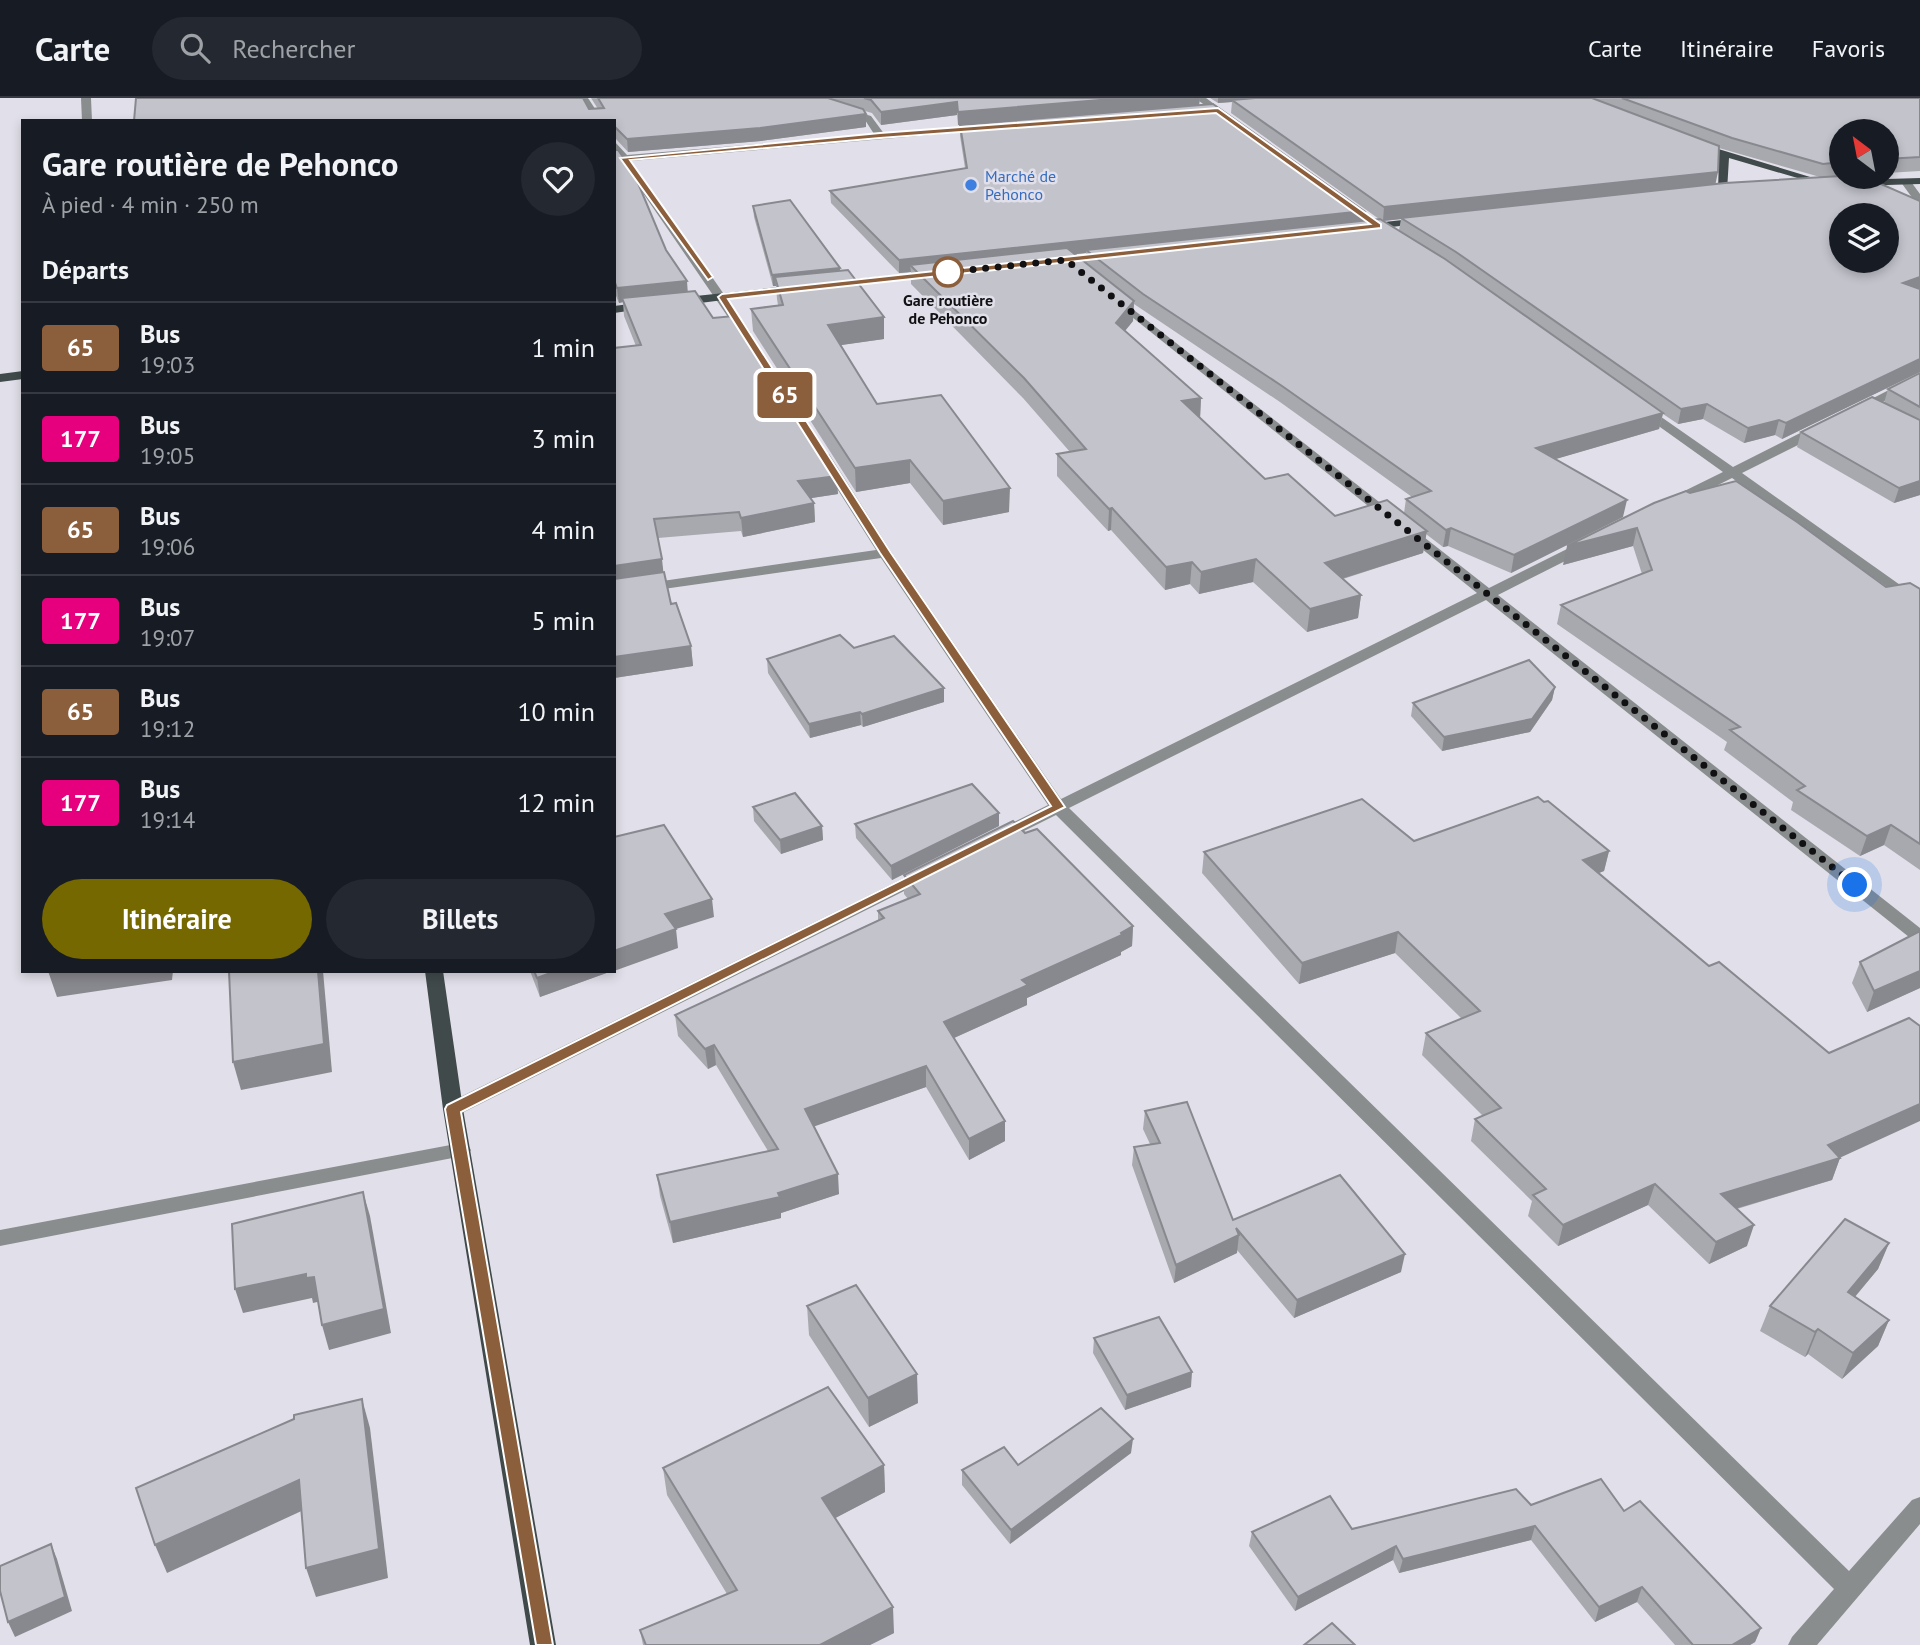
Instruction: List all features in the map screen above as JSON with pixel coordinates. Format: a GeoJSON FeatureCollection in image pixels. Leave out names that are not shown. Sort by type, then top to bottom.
{"type":"FeatureCollection","features":[{"type":"Feature","properties":{"kind":"main road"},"geometry":{"type":"LineString","coordinates":[[1685,141],[1724,156],[1825,183]]}},
{"type":"Feature","properties":{"kind":"main road"},"geometry":{"type":"LineString","coordinates":[[1722,191],[1724,156]]}},
{"type":"Feature","properties":{"kind":"main road"},"geometry":{"type":"LineString","coordinates":[[1787,186],[1920,181]]}},
{"type":"Feature","properties":{"kind":"main road"},"geometry":{"type":"LineString","coordinates":[[1709,192],[1735,190]]}},
{"type":"Feature","properties":{"kind":"main road"},"geometry":{"type":"LineString","coordinates":[[1351,229],[1433,220]]}},
{"type":"Feature","properties":{"kind":"main road"},"geometry":{"type":"LineString","coordinates":[[818,286],[942,273]]}},
{"type":"Feature","properties":{"kind":"main road"},"geometry":{"type":"LineString","coordinates":[[668,303],[805,288]]}},
{"type":"Feature","properties":{"kind":"main road"},"geometry":{"type":"LineString","coordinates":[[616,310],[655,305]]}},
{"type":"Feature","properties":{"kind":"main road"},"geometry":{"type":"LineString","coordinates":[[0,377],[21,375]]}},
{"type":"Feature","properties":{"kind":"main road"},"geometry":{"type":"LineString","coordinates":[[434,973],[453,1109],[543,1645]]}},
{"type":"Feature","properties":{"kind":"street"},"geometry":{"type":"LineString","coordinates":[[86,98],[87,119]]}},
{"type":"Feature","properties":{"kind":"street"},"geometry":{"type":"LineString","coordinates":[[583,98],[597,119]]}},
{"type":"Feature","properties":{"kind":"street"},"geometry":{"type":"LineString","coordinates":[[800,98],[868,118],[880,135]]}},
{"type":"Feature","properties":{"kind":"street"},"geometry":{"type":"LineString","coordinates":[[1200,98],[1239,126]]}},
{"type":"Feature","properties":{"kind":"street"},"geometry":{"type":"LineString","coordinates":[[618,154],[1002,127]]}},
{"type":"Feature","properties":{"kind":"street"},"geometry":{"type":"LineString","coordinates":[[618,154],[722,297],[752,343]]}},
{"type":"Feature","properties":{"kind":"street"},"geometry":{"type":"LineString","coordinates":[[1905,181],[1920,201]]}},
{"type":"Feature","properties":{"kind":"street"},"geometry":{"type":"LineString","coordinates":[[1357,211],[1402,241]]}},
{"type":"Feature","properties":{"kind":"street"},"geometry":{"type":"LineString","coordinates":[[1099,285],[1920,937]]}},
{"type":"Feature","properties":{"kind":"street"},"geometry":{"type":"LineString","coordinates":[[1659,509],[1838,419],[1874,407],[1920,378]]}},
{"type":"Feature","properties":{"kind":"street"},"geometry":{"type":"LineString","coordinates":[[1630,399],[1920,606]]}},
{"type":"Feature","properties":{"kind":"street"},"geometry":{"type":"LineString","coordinates":[[811,436],[885,553],[1058,807],[1850,1588]]}},
{"type":"Feature","properties":{"kind":"street"},"geometry":{"type":"LineString","coordinates":[[984,844],[1598,539]]}},
{"type":"Feature","properties":{"kind":"street"},"geometry":{"type":"LineString","coordinates":[[616,592],[885,553]]}},
{"type":"Feature","properties":{"kind":"street"},"geometry":{"type":"LineString","coordinates":[[453,1109],[947,863]]}},
{"type":"Feature","properties":{"kind":"street"},"geometry":{"type":"LineString","coordinates":[[0,1238],[461,1150]]}},
{"type":"Feature","properties":{"kind":"street"},"geometry":{"type":"LineString","coordinates":[[1801,1645],[1920,1507]]}},
{"type":"Feature","properties":{"kind":"building"},"geometry":{"type":"Polygon","coordinates":[[[136,98],[583,98],[589,109],[604,108],[598,98],[828,98],[863,109],[866,114],[760,128],[627,139],[616,128],[616,119],[134,119],[136,98]]]}},
{"type":"Feature","properties":{"kind":"building"},"geometry":{"type":"Polygon","coordinates":[[[864,98],[1124,98],[958,112],[957,102],[881,112],[871,100],[864,98]]]}},
{"type":"Feature","properties":{"kind":"building"},"geometry":{"type":"Polygon","coordinates":[[[1592,98],[1719,146],[1718,172],[1384,207],[1232,100],[1592,98]]]}},
{"type":"Feature","properties":{"kind":"building"},"geometry":{"type":"Polygon","coordinates":[[[1622,98],[1920,98],[1920,157],[1899,158],[1899,119],[1829,119],[1829,163],[1823,164],[1732,138],[1622,98]]]}},
{"type":"Feature","properties":{"kind":"building"},"geometry":{"type":"Polygon","coordinates":[[[1213,104],[1364,211],[899,260],[830,191],[967,168],[960,125],[1213,104]]]}},
{"type":"Feature","properties":{"kind":"building"},"geometry":{"type":"Polygon","coordinates":[[[618,150],[633,171],[666,250],[687,281],[617,288],[618,150]]]}},
{"type":"Feature","properties":{"kind":"building"},"geometry":{"type":"Polygon","coordinates":[[[1829,177],[1829,189],[1892,189],[1920,201],[1920,277],[1903,283],[1920,289],[1920,359],[1786,423],[1779,420],[1748,428],[1707,404],[1681,409],[1456,252],[1401,218],[1725,183],[1829,177]]]}},
{"type":"Feature","properties":{"kind":"building"},"geometry":{"type":"Polygon","coordinates":[[[790,200],[840,268],[772,275],[753,206],[790,200]]]}},
{"type":"Feature","properties":{"kind":"building"},"geometry":{"type":"Polygon","coordinates":[[[1380,219],[1445,259],[1663,413],[1536,448],[1627,500],[1514,555],[1451,528],[1446,530],[1406,499],[1431,491],[1282,386],[1143,294],[1086,250],[1380,219]]]}},
{"type":"Feature","properties":{"kind":"building"},"geometry":{"type":"Polygon","coordinates":[[[1067,248],[1134,301],[1116,323],[1201,398],[1182,401],[1265,479],[1288,474],[1335,516],[1387,500],[1427,531],[1325,563],[1361,595],[1310,609],[1256,559],[1201,572],[1192,562],[1166,567],[1057,454],[1086,449],[1024,378],[910,265],[1067,248]]]}},
{"type":"Feature","properties":{"kind":"building"},"geometry":{"type":"Polygon","coordinates":[[[848,270],[884,317],[828,325],[877,404],[941,395],[1010,488],[943,501],[910,460],[855,468],[751,309],[783,305],[775,277],[848,270]]]}},
{"type":"Feature","properties":{"kind":"building"},"geometry":{"type":"Polygon","coordinates":[[[695,291],[713,318],[734,316],[837,476],[798,481],[814,503],[741,518],[739,512],[654,519],[662,559],[616,566],[616,348],[641,345],[622,298],[695,291]]]}},
{"type":"Feature","properties":{"kind":"building"},"geometry":{"type":"Polygon","coordinates":[[[1920,373],[1920,407],[1888,389],[1920,373]]]}},
{"type":"Feature","properties":{"kind":"building"},"geometry":{"type":"Polygon","coordinates":[[[1872,397],[1920,420],[1920,481],[1899,488],[1801,432],[1872,397]]]}},
{"type":"Feature","properties":{"kind":"building"},"geometry":{"type":"Polygon","coordinates":[[[1736,481],[1886,587],[1910,583],[1920,589],[1920,844],[1891,825],[1867,836],[1797,790],[1805,786],[1730,730],[1740,727],[1561,605],[1652,570],[1637,528],[1567,546],[1654,503],[1686,491],[1690,493],[1736,481]]]}},
{"type":"Feature","properties":{"kind":"building"},"geometry":{"type":"Polygon","coordinates":[[[664,572],[671,604],[676,603],[691,646],[616,657],[616,579],[664,572]]]}},
{"type":"Feature","properties":{"kind":"building"},"geometry":{"type":"Polygon","coordinates":[[[840,635],[854,648],[894,636],[944,688],[862,714],[860,712],[809,724],[767,659],[840,635]]]}},
{"type":"Feature","properties":{"kind":"building"},"geometry":{"type":"Polygon","coordinates":[[[1529,660],[1555,687],[1532,719],[1444,737],[1413,703],[1529,660]]]}},
{"type":"Feature","properties":{"kind":"building"},"geometry":{"type":"Polygon","coordinates":[[[972,784],[999,813],[891,866],[855,824],[972,784]]]}},
{"type":"Feature","properties":{"kind":"building"},"geometry":{"type":"Polygon","coordinates":[[[795,793],[822,826],[780,840],[753,807],[795,793]]]}},
{"type":"Feature","properties":{"kind":"building"},"geometry":{"type":"Polygon","coordinates":[[[1538,797],[1544,802],[1548,801],[1609,851],[1583,860],[1709,966],[1719,962],[1829,1053],[1909,1018],[1920,1026],[1920,1104],[1828,1145],[1840,1158],[1721,1194],[1754,1225],[1716,1242],[1655,1184],[1563,1225],[1533,1195],[1546,1189],[1475,1119],[1501,1108],[1426,1033],[1480,1011],[1398,932],[1302,963],[1204,852],[1362,799],[1414,841],[1538,797]]]}},
{"type":"Feature","properties":{"kind":"building"},"geometry":{"type":"Polygon","coordinates":[[[1013,821],[1025,833],[1037,829],[1133,926],[1121,933],[1122,935],[1022,980],[1028,985],[944,1022],[1005,1121],[969,1139],[926,1066],[805,1109],[838,1174],[778,1193],[780,1197],[670,1222],[657,1175],[778,1149],[714,1045],[705,1049],[675,1015],[884,918],[878,911],[920,894],[904,875],[1013,821]]]}},
{"type":"Feature","properties":{"kind":"building"},"geometry":{"type":"Polygon","coordinates":[[[664,825],[712,899],[665,914],[676,929],[616,950],[616,837],[664,825]]]}},
{"type":"Feature","properties":{"kind":"building"},"geometry":{"type":"Polygon","coordinates":[[[1920,931],[1920,971],[1874,991],[1860,962],[1920,931]]]}},
{"type":"Feature","properties":{"kind":"building"},"geometry":{"type":"Polygon","coordinates":[[[229,973],[318,973],[324,1044],[233,1062],[229,973]]]}},
{"type":"Feature","properties":{"kind":"building"},"geometry":{"type":"Polygon","coordinates":[[[535,973],[551,973],[537,978],[535,973]]]}},
{"type":"Feature","properties":{"kind":"building"},"geometry":{"type":"Polygon","coordinates":[[[1187,1102],[1233,1220],[1340,1175],[1405,1254],[1297,1300],[1236,1228],[1239,1235],[1176,1265],[1134,1147],[1160,1143],[1145,1111],[1187,1102]]]}},
{"type":"Feature","properties":{"kind":"building"},"geometry":{"type":"Polygon","coordinates":[[[363,1192],[384,1309],[322,1325],[314,1277],[306,1278],[306,1274],[235,1289],[232,1224],[363,1192]]]}},
{"type":"Feature","properties":{"kind":"building"},"geometry":{"type":"Polygon","coordinates":[[[1845,1219],[1889,1243],[1848,1292],[1889,1320],[1853,1353],[1818,1329],[1815,1332],[1770,1306],[1845,1219]]]}},
{"type":"Feature","properties":{"kind":"building"},"geometry":{"type":"Polygon","coordinates":[[[856,1285],[917,1374],[868,1398],[807,1306],[856,1285]]]}},
{"type":"Feature","properties":{"kind":"building"},"geometry":{"type":"Polygon","coordinates":[[[1159,1317],[1192,1372],[1127,1395],[1094,1338],[1159,1317]]]}},
{"type":"Feature","properties":{"kind":"building"},"geometry":{"type":"Polygon","coordinates":[[[828,1387],[884,1465],[822,1498],[893,1607],[820,1645],[646,1645],[640,1630],[737,1590],[663,1468],[828,1387]]]}},
{"type":"Feature","properties":{"kind":"building"},"geometry":{"type":"Polygon","coordinates":[[[362,1399],[379,1549],[306,1568],[299,1480],[155,1545],[136,1488],[294,1419],[294,1415],[362,1399]]]}},
{"type":"Feature","properties":{"kind":"building"},"geometry":{"type":"Polygon","coordinates":[[[1101,1408],[1133,1439],[1011,1530],[962,1470],[1004,1447],[1018,1465],[1101,1408]]]}},
{"type":"Feature","properties":{"kind":"building"},"geometry":{"type":"Polygon","coordinates":[[[1601,1479],[1624,1511],[1640,1501],[1761,1628],[1732,1645],[1693,1645],[1642,1587],[1599,1607],[1535,1526],[1403,1559],[1396,1546],[1298,1597],[1252,1532],[1330,1496],[1352,1529],[1516,1489],[1531,1505],[1601,1479]]]}},
{"type":"Feature","properties":{"kind":"building"},"geometry":{"type":"Polygon","coordinates":[[[51,1544],[65,1597],[8,1622],[0,1591],[0,1566],[51,1544]]]}},
{"type":"Feature","properties":{"kind":"building"},"geometry":{"type":"Polygon","coordinates":[[[1332,1623],[1355,1645],[1304,1645],[1332,1623]]]}},
{"type":"Feature","properties":{"kind":"bus line","name":"65"},"geometry":{"type":"LineString","coordinates":[[543,1645],[453,1109],[1058,807],[885,553],[722,297],[1378,226],[1218,111],[880,135],[624,158],[708,277]]}},
{"type":"Feature","properties":{"kind":"place","name":"Marché de Pehonco"},"geometry":{"type":"Point","coordinates":[971,185]}},
{"type":"Feature","properties":{"kind":"place","name":"Gare routière de Pehonco"},"geometry":{"type":"Point","coordinates":[948,272]}},
{"type":"Feature","properties":{"kind":"route"},"geometry":{"type":"LineString","coordinates":[[948,272],[1066,260],[1855,885]]}}]}
